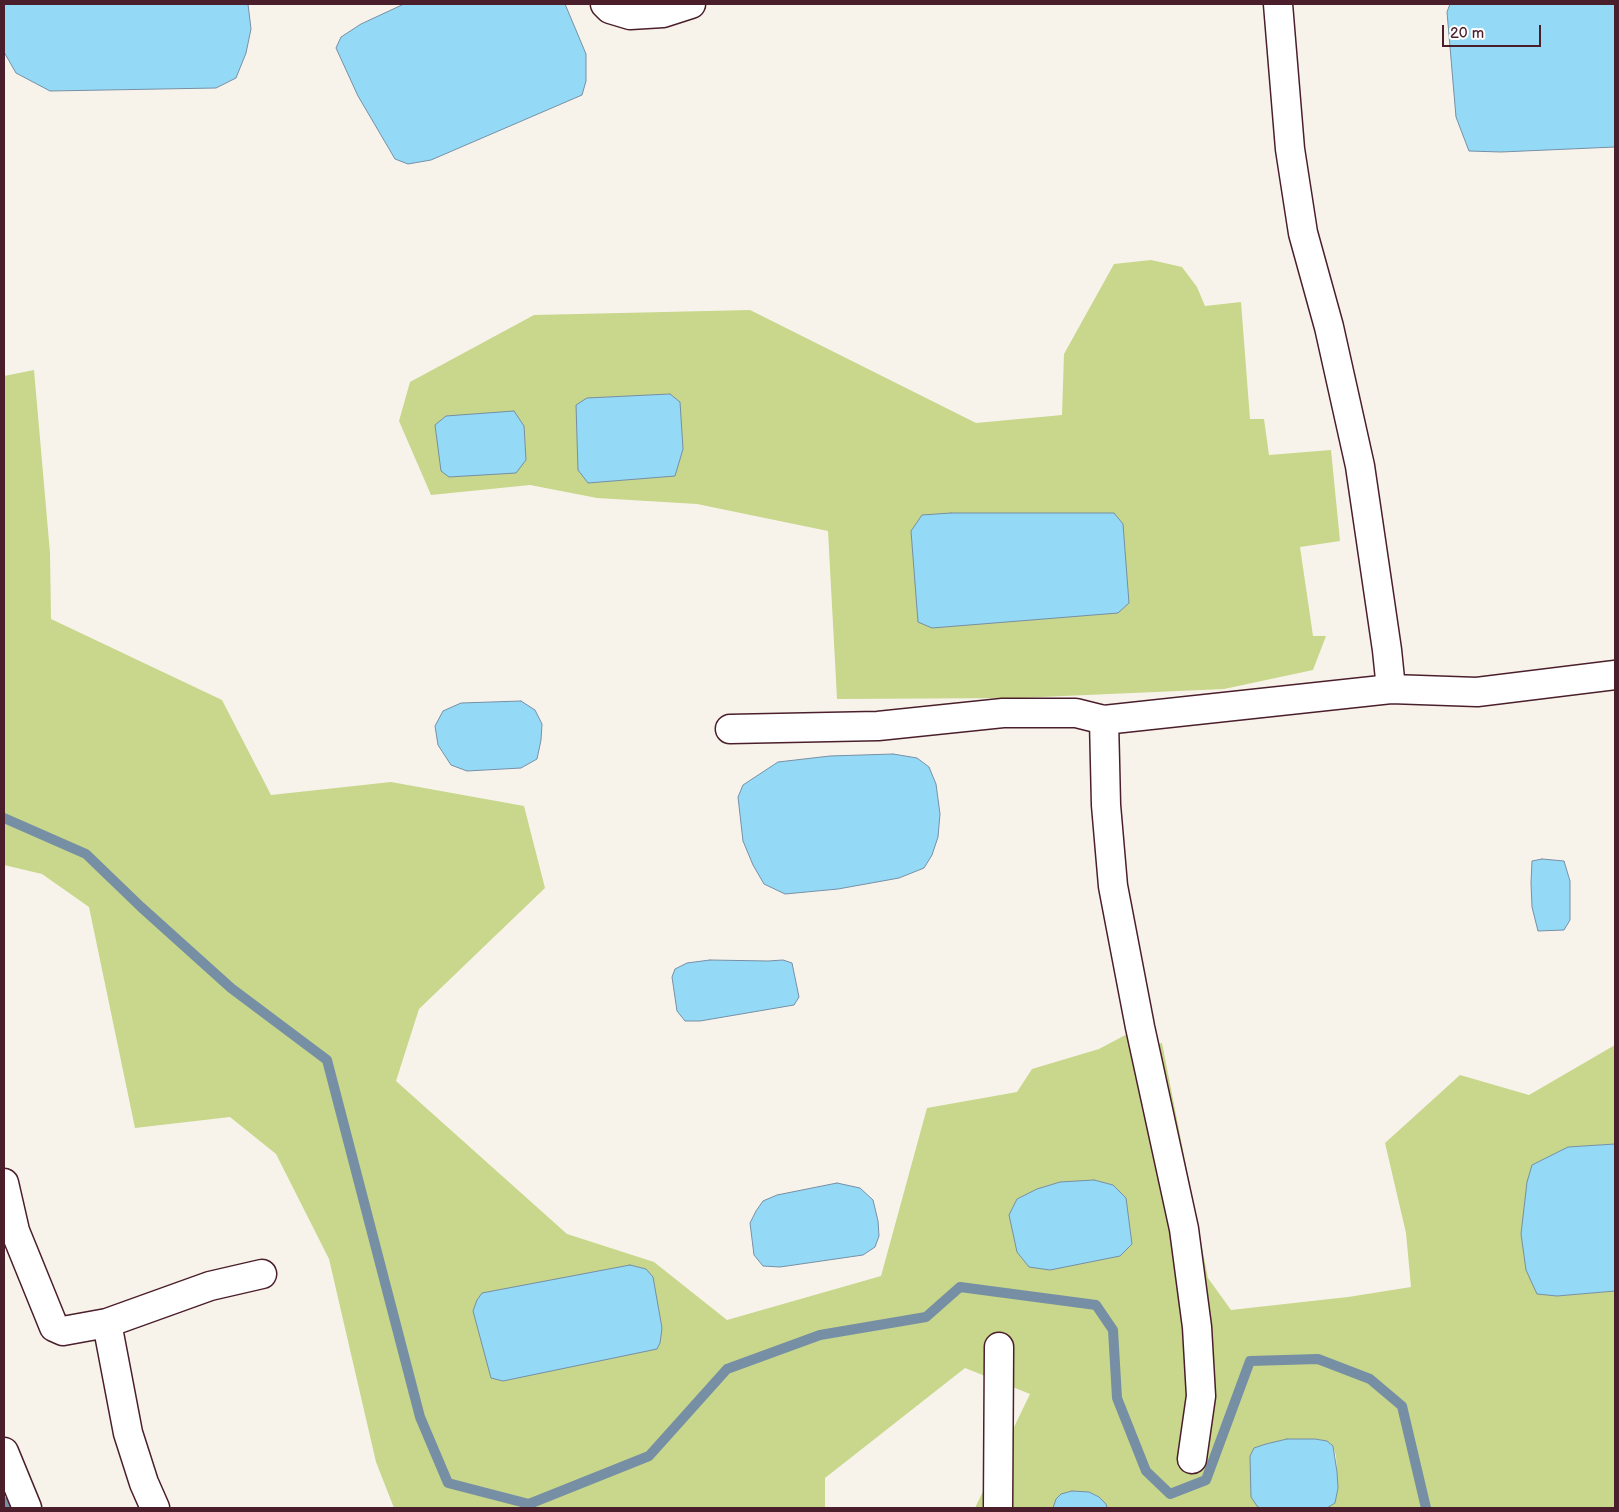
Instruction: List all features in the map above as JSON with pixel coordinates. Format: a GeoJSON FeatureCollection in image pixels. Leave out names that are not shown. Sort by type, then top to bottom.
{"type":"FeatureCollection","features":[{"type":"Feature","properties":{"kind":"street"},"geometry":{"type":"LineString","coordinates":[[605,4],[610,10],[630,14],[663,13],[692,4]]}},
{"type":"Feature","properties":{"kind":"street"},"geometry":{"type":"LineString","coordinates":[[1278,4],[1290,149],[1303,233],[1329,327],[1360,466],[1387,650],[1391,690]]}},
{"type":"Feature","properties":{"kind":"street"},"geometry":{"type":"LineString","coordinates":[[730,729],[878,726],[1003,713],[1076,713],[1104,720],[1391,690],[1477,692],[1615,675]]}},
{"type":"Feature","properties":{"kind":"street"},"geometry":{"type":"LineString","coordinates":[[1104,720],[1106,805],[1113,886],[1138,1018],[1184,1229],[1197,1326],[1201,1396],[1192,1459]]}},
{"type":"Feature","properties":{"kind":"street"},"geometry":{"type":"LineString","coordinates":[[4,1184],[16,1231],[54,1327],[62,1331],[107,1323],[210,1286],[262,1274]]}},
{"type":"Feature","properties":{"kind":"street"},"geometry":{"type":"LineString","coordinates":[[107,1323],[128,1433],[144,1483],[155,1508]]}},
{"type":"Feature","properties":{"kind":"street"},"geometry":{"type":"LineString","coordinates":[[998,1508],[999,1347]]}},
{"type":"Feature","properties":{"kind":"street"},"geometry":{"type":"LineString","coordinates":[[4,1452],[27,1508]]}},
{"type":"Feature","properties":{"kind":"green space"},"geometry":{"type":"Polygon","coordinates":[[[1151,260],[1182,267],[1197,287],[1205,306],[1241,302],[1250,419],[1264,419],[1269,455],[1331,450],[1340,541],[1300,547],[1313,636],[1326,636],[1313,670],[1224,689],[1018,698],[837,699],[828,531],[697,504],[597,498],[530,485],[431,495],[399,421],[410,382],[534,315],[750,310],[976,423],[1062,415],[1064,354],[1114,264],[1151,260]]]}},
{"type":"Feature","properties":{"kind":"green space"},"geometry":{"type":"Polygon","coordinates":[[[34,370],[50,553],[51,619],[222,700],[271,795],[391,782],[524,806],[545,888],[419,1009],[396,1081],[567,1234],[654,1262],[727,1320],[881,1276],[927,1108],[1017,1092],[1032,1069],[1099,1049],[1131,1032],[1151,1046],[1162,1043],[1208,1278],[1231,1310],[1348,1297],[1411,1287],[1406,1233],[1385,1143],[1460,1075],[1529,1095],[1615,1045],[1615,1144],[1568,1147],[1557,1296],[1615,1291],[1615,1508],[1327,1508],[1335,1503],[1338,1488],[1336,1456],[1333,1446],[1327,1441],[1315,1439],[1287,1439],[1266,1444],[1257,1506],[1260,1508],[1107,1508],[1106,1504],[1099,1497],[1089,1492],[1056,1499],[1053,1508],[975,1508],[1030,1394],[965,1368],[825,1478],[825,1508],[394,1508],[376,1462],[329,1259],[276,1154],[230,1117],[135,1128],[89,907],[42,874],[4,865],[4,376],[34,370]]]}},
{"type":"Feature","properties":{"kind":"water"},"geometry":{"type":"Polygon","coordinates":[[[4,4],[248,4],[251,29],[246,53],[236,78],[216,88],[50,91],[16,73],[4,52],[4,4]]]}},
{"type":"Feature","properties":{"kind":"water"},"geometry":{"type":"Polygon","coordinates":[[[404,4],[565,4],[586,54],[586,81],[582,95],[431,160],[408,164],[395,159],[358,96],[336,48],[341,37],[361,24],[404,4]]]}},
{"type":"Feature","properties":{"kind":"water"},"geometry":{"type":"Polygon","coordinates":[[[1450,4],[1615,4],[1615,147],[1501,152],[1469,151],[1456,117],[1447,12],[1450,4]]]}},
{"type":"Feature","properties":{"kind":"water"},"geometry":{"type":"Polygon","coordinates":[[[670,394],[680,402],[683,449],[675,476],[588,483],[578,470],[576,405],[587,398],[670,394]]]}},
{"type":"Feature","properties":{"kind":"water"},"geometry":{"type":"Polygon","coordinates":[[[514,411],[524,426],[526,460],[516,473],[449,477],[441,471],[435,425],[446,416],[514,411]]]}},
{"type":"Feature","properties":{"kind":"water"},"geometry":{"type":"Polygon","coordinates":[[[951,513],[1114,513],[1123,524],[1129,603],[1118,613],[932,628],[918,622],[911,531],[922,515],[951,513]]]}},
{"type":"Feature","properties":{"kind":"water"},"geometry":{"type":"Polygon","coordinates":[[[521,701],[535,710],[542,724],[537,759],[521,768],[467,771],[451,765],[438,745],[435,726],[443,711],[461,703],[521,701]]]}},
{"type":"Feature","properties":{"kind":"water"},"geometry":{"type":"Polygon","coordinates":[[[893,754],[917,758],[929,767],[936,784],[940,814],[938,837],[932,855],[924,868],[899,878],[838,889],[785,894],[764,884],[753,865],[743,841],[738,797],[743,785],[778,762],[830,756],[893,754]]]}},
{"type":"Feature","properties":{"kind":"water"},"geometry":{"type":"Polygon","coordinates":[[[1542,859],[1564,861],[1570,881],[1570,920],[1564,930],[1538,931],[1532,907],[1532,861],[1542,859]]]}},
{"type":"Feature","properties":{"kind":"water"},"geometry":{"type":"Polygon","coordinates":[[[710,960],[783,960],[792,963],[799,997],[794,1005],[700,1021],[685,1021],[677,1011],[672,977],[675,969],[687,963],[710,960]]]}},
{"type":"Feature","properties":{"kind":"water"},"geometry":{"type":"Polygon","coordinates":[[[1615,1144],[1615,1291],[1557,1296],[1537,1294],[1526,1270],[1521,1234],[1527,1182],[1532,1165],[1568,1147],[1615,1144]]]}},
{"type":"Feature","properties":{"kind":"water"},"geometry":{"type":"Polygon","coordinates":[[[1094,1180],[1113,1185],[1126,1198],[1132,1244],[1120,1256],[1050,1270],[1029,1267],[1017,1252],[1009,1215],[1017,1199],[1037,1189],[1060,1182],[1094,1180]]]}},
{"type":"Feature","properties":{"kind":"water"},"geometry":{"type":"Polygon","coordinates":[[[837,1183],[860,1188],[873,1200],[879,1236],[875,1247],[863,1255],[780,1267],[763,1266],[754,1255],[750,1223],[763,1201],[777,1195],[837,1183]]]}},
{"type":"Feature","properties":{"kind":"water"},"geometry":{"type":"Polygon","coordinates":[[[630,1265],[646,1269],[653,1277],[662,1328],[660,1343],[657,1349],[503,1381],[491,1378],[473,1311],[482,1293],[630,1265]]]}},
{"type":"Feature","properties":{"kind":"water"},"geometry":{"type":"Polygon","coordinates":[[[1287,1439],[1315,1439],[1327,1441],[1333,1446],[1338,1488],[1335,1503],[1327,1508],[1260,1508],[1257,1506],[1251,1497],[1250,1456],[1254,1448],[1287,1439]]]}},
{"type":"Feature","properties":{"kind":"water"},"geometry":{"type":"Polygon","coordinates":[[[1072,1491],[1089,1492],[1099,1497],[1106,1504],[1107,1508],[1053,1508],[1056,1499],[1061,1494],[1072,1491]]]}},
{"type":"Feature","properties":{"kind":"waterway"},"geometry":{"type":"LineString","coordinates":[[4,818],[86,854],[141,907],[231,988],[327,1060],[420,1417],[448,1483],[529,1504],[649,1456],[727,1369],[820,1335],[926,1317],[960,1287],[1096,1305],[1113,1330],[1117,1398],[1146,1471],[1170,1494],[1206,1480],[1250,1361],[1318,1359],[1370,1379],[1402,1406],[1426,1508]]}},
{"type":"Feature","properties":{"kind":"waterway"},"geometry":{"type":"LineString","coordinates":[[4,1502],[6,1508]]}}]}
